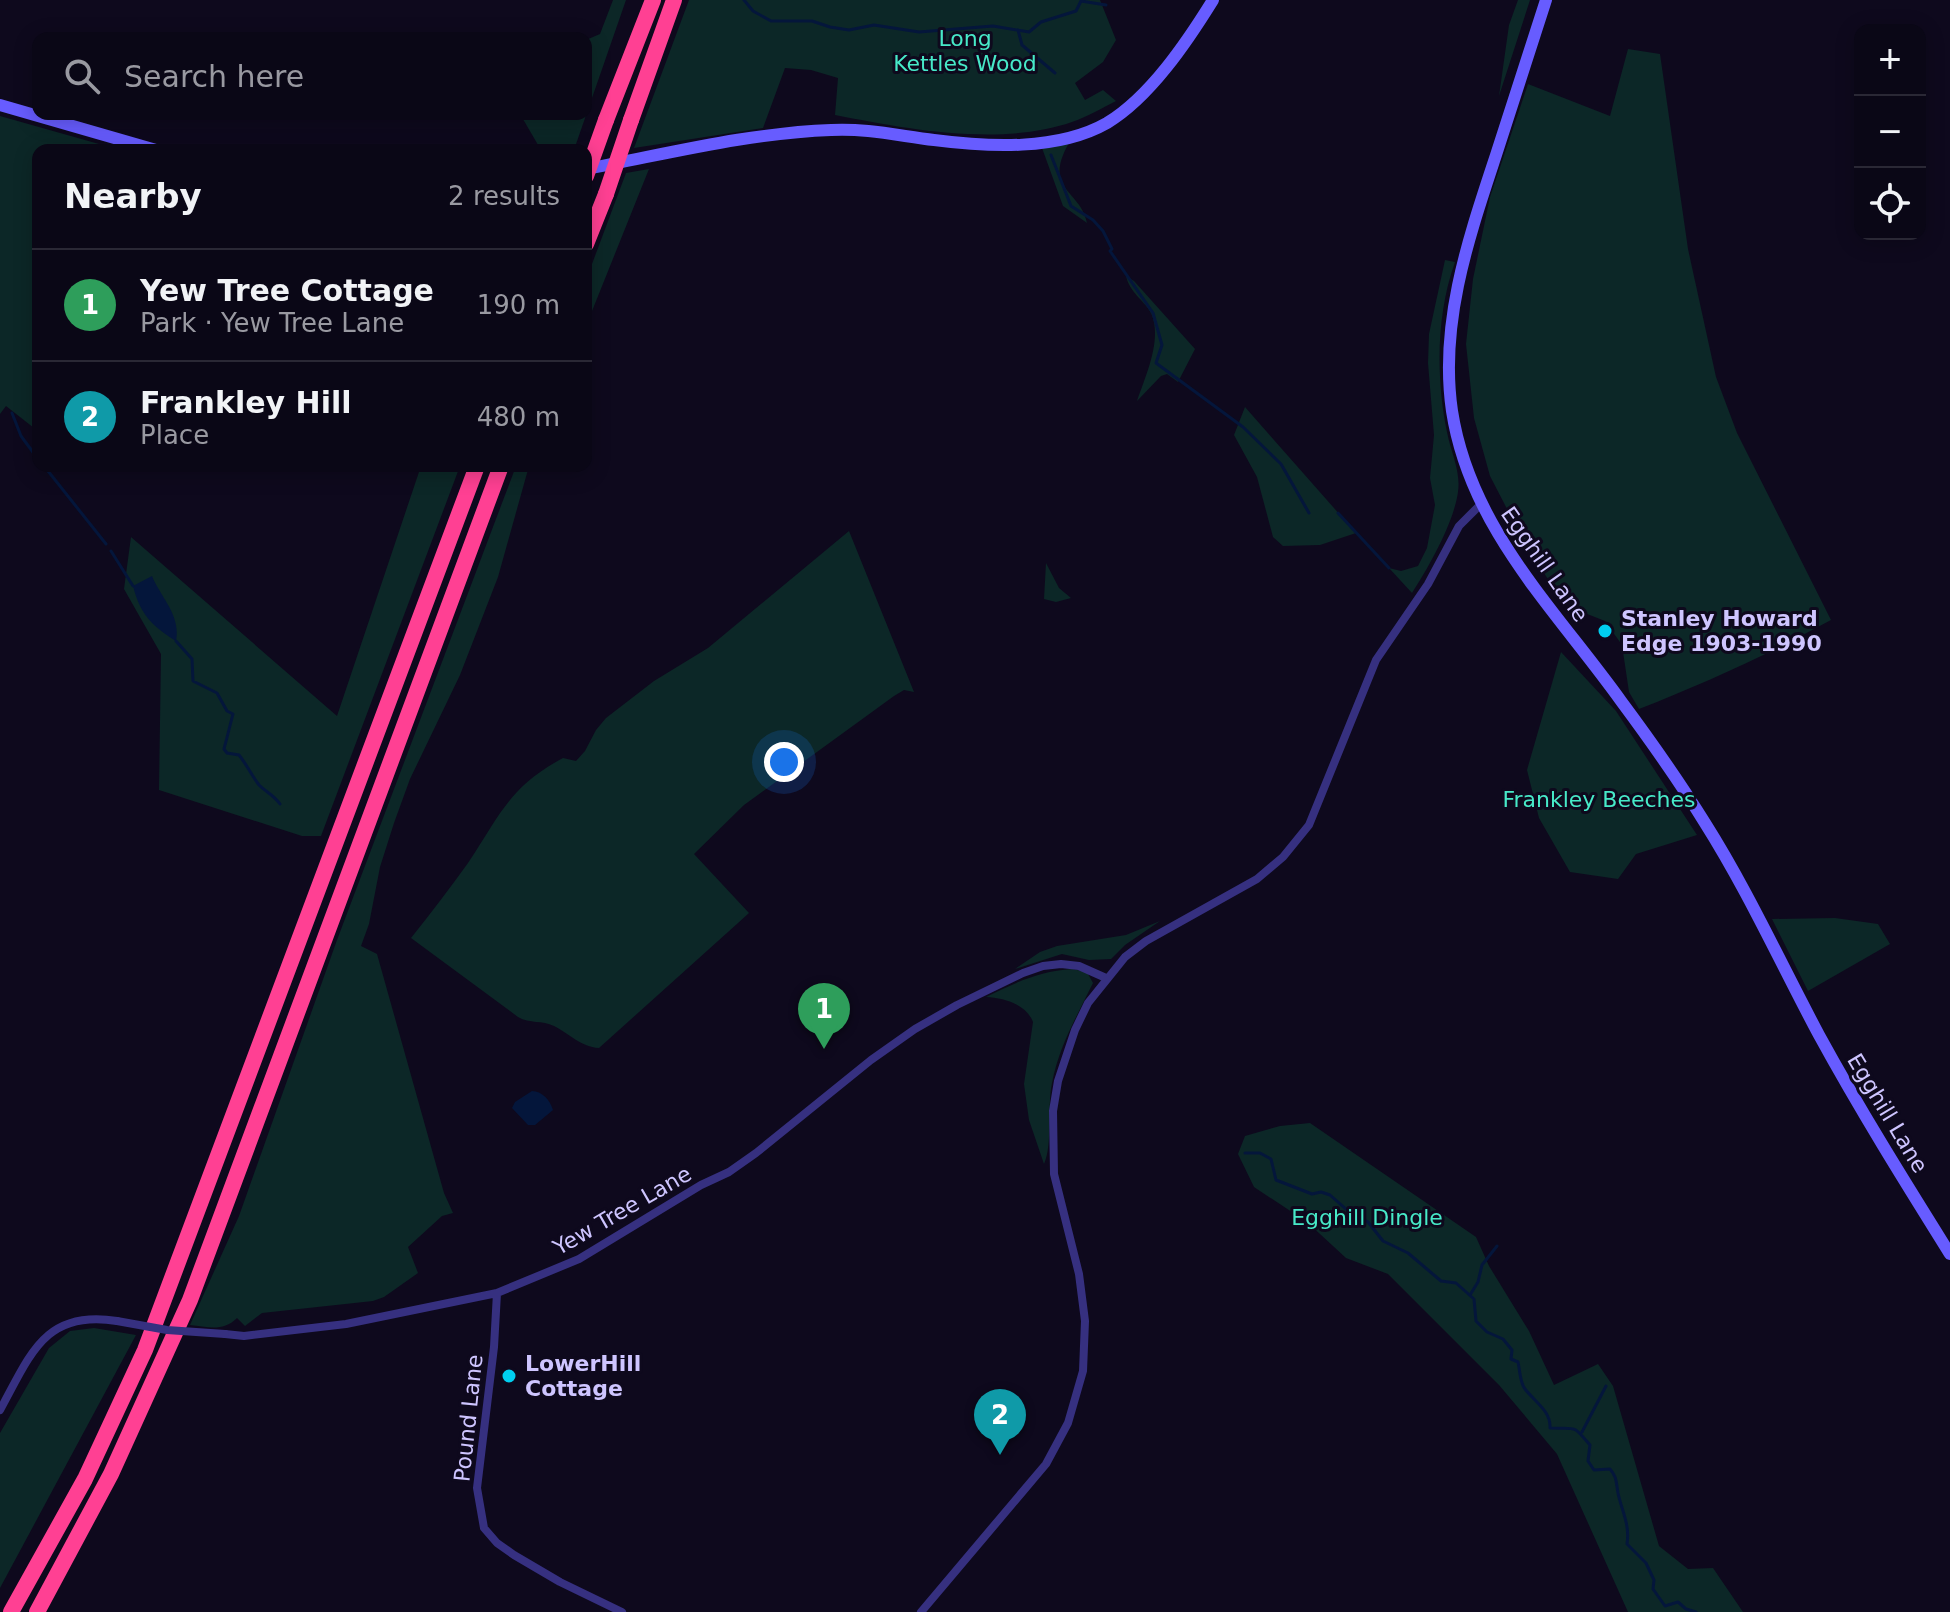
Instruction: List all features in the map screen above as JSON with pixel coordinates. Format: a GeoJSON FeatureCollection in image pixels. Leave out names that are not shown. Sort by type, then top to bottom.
{"type":"FeatureCollection","features":[{"type":"Feature","properties":{"kind":"highway"},"geometry":{"type":"LineString","coordinates":[[592,159],[653,0]]}},
{"type":"Feature","properties":{"kind":"highway"},"geometry":{"type":"LineString","coordinates":[[592,229],[674,0]]}},
{"type":"Feature","properties":{"kind":"highway"},"geometry":{"type":"LineString","coordinates":[[11,1612],[85,1479],[145,1350],[475,472]]}},
{"type":"Feature","properties":{"kind":"highway"},"geometry":{"type":"LineString","coordinates":[[37,1612],[111,1474],[190,1300],[499,472]]}},
{"type":"Feature","properties":{"kind":"street"},"geometry":{"type":"LineString","coordinates":[[592,168],[789,132],[836,129],[981,144],[1018,144],[1068,137],[1106,123],[1128,107],[1161,73],[1194,31],[1213,0]]}},
{"type":"Feature","properties":{"kind":"street","name":"Egghill Lane"},"geometry":{"type":"LineString","coordinates":[[1546,0],[1480,204],[1454,307],[1449,347],[1452,411],[1466,468],[1480,505],[1540,598],[1621,701],[1704,821],[1751,900],[1818,1034],[1889,1157],[1950,1254]]}},
{"type":"Feature","properties":{"kind":"street"},"geometry":{"type":"LineString","coordinates":[[0,105],[32,114]]}},
{"type":"Feature","properties":{"kind":"street"},"geometry":{"type":"LineString","coordinates":[[52,120],[135,144]]}},
{"type":"Feature","properties":{"kind":"street"},"geometry":{"type":"LineString","coordinates":[[921,1612],[1046,1464],[1068,1423],[1083,1371],[1085,1321],[1079,1274],[1054,1174],[1053,1111],[1058,1081],[1075,1030],[1088,1003],[1125,957],[1146,941],[1257,879],[1283,857],[1309,825],[1376,660],[1428,584],[1459,526],[1480,505]]}},
{"type":"Feature","properties":{"kind":"street","name":"Yew Tree Lane"},"geometry":{"type":"LineString","coordinates":[[0,1410],[32,1352],[54,1328],[86,1318],[167,1330],[244,1336],[346,1324],[497,1293],[579,1259],[701,1185],[729,1172],[871,1060],[915,1029],[957,1005],[1043,966],[1079,966],[1106,978]]}},
{"type":"Feature","properties":{"kind":"street","name":"Pound Lane"},"geometry":{"type":"LineString","coordinates":[[497,1293],[494,1347],[477,1488],[484,1528],[497,1543],[526,1562],[622,1612]]}},
{"type":"Feature","properties":{"kind":"green space"},"geometry":{"type":"Polygon","coordinates":[[[613,0],[626,0],[592,98],[592,37],[600,34],[613,0]]]}},
{"type":"Feature","properties":{"kind":"green space","name":"Long Kettles Wood"},"geometry":{"type":"Polygon","coordinates":[[[689,0],[1100,0],[1116,40],[1103,62],[1075,83],[1085,100],[1103,90],[1116,101],[1078,120],[1044,129],[984,134],[923,130],[835,115],[838,78],[811,70],[785,68],[763,128],[634,148],[689,0]]]}},
{"type":"Feature","properties":{"kind":"green space"},"geometry":{"type":"Polygon","coordinates":[[[1518,0],[1530,0],[1499,96],[1509,25],[1518,0]]]}},
{"type":"Feature","properties":{"kind":"green space"},"geometry":{"type":"Polygon","coordinates":[[[1628,49],[1660,54],[1688,249],[1716,377],[1737,433],[1831,620],[1736,668],[1639,709],[1629,692],[1622,645],[1605,621],[1572,608],[1554,589],[1520,534],[1490,476],[1474,418],[1466,344],[1473,279],[1490,197],[1528,84],[1610,116],[1628,49]]]}},
{"type":"Feature","properties":{"kind":"green space"},"geometry":{"type":"Polygon","coordinates":[[[0,116],[99,144],[32,144],[32,426],[6,406],[0,414],[0,116]]]}},
{"type":"Feature","properties":{"kind":"green space"},"geometry":{"type":"Polygon","coordinates":[[[524,120],[584,120],[576,144],[538,144],[524,120]]]}},
{"type":"Feature","properties":{"kind":"green space"},"geometry":{"type":"Polygon","coordinates":[[[1069,143],[1062,159],[1061,180],[1078,203],[1087,223],[1063,206],[1042,148],[1069,143]]]}},
{"type":"Feature","properties":{"kind":"green space"},"geometry":{"type":"Polygon","coordinates":[[[649,169],[592,311],[592,264],[626,173],[649,169]]]}},
{"type":"Feature","properties":{"kind":"green space"},"geometry":{"type":"Polygon","coordinates":[[[1445,260],[1455,262],[1441,325],[1441,390],[1459,484],[1456,504],[1446,530],[1412,593],[1389,568],[1401,571],[1418,566],[1427,548],[1435,505],[1430,478],[1434,435],[1428,363],[1429,334],[1445,260]]]}},
{"type":"Feature","properties":{"kind":"green space"},"geometry":{"type":"Polygon","coordinates":[[[1126,276],[1195,349],[1178,382],[1167,374],[1161,376],[1137,401],[1152,358],[1155,334],[1151,313],[1130,287],[1126,276]]]}},
{"type":"Feature","properties":{"kind":"green space"},"geometry":{"type":"Polygon","coordinates":[[[1245,407],[1356,533],[1320,545],[1283,546],[1273,537],[1257,477],[1234,435],[1245,407]]]}},
{"type":"Feature","properties":{"kind":"green space"},"geometry":{"type":"Polygon","coordinates":[[[419,472],[458,472],[321,836],[302,836],[159,790],[161,654],[124,589],[131,537],[337,716],[419,472]]]}},
{"type":"Feature","properties":{"kind":"green space"},"geometry":{"type":"Polygon","coordinates":[[[514,472],[527,472],[498,577],[460,675],[410,779],[394,823],[361,946],[377,954],[444,1193],[453,1213],[442,1216],[408,1247],[418,1273],[384,1297],[373,1301],[262,1313],[245,1326],[237,1318],[221,1327],[190,1325],[239,1216],[337,940],[514,472]]]}},
{"type":"Feature","properties":{"kind":"green space"},"geometry":{"type":"Polygon","coordinates":[[[849,531],[914,692],[904,690],[894,696],[744,805],[694,854],[749,913],[599,1048],[581,1043],[550,1024],[518,1017],[411,938],[518,791],[563,758],[576,761],[606,718],[654,681],[708,648],[849,531]]]}},
{"type":"Feature","properties":{"kind":"green space"},"geometry":{"type":"Polygon","coordinates":[[[1046,563],[1059,588],[1071,598],[1056,602],[1044,599],[1046,563]]]}},
{"type":"Feature","properties":{"kind":"green space","name":"Frankley Beeches"},"geometry":{"type":"Polygon","coordinates":[[[1561,652],[1616,711],[1697,835],[1636,854],[1618,879],[1570,872],[1539,818],[1527,770],[1561,652]]]}},
{"type":"Feature","properties":{"kind":"green space"},"geometry":{"type":"Polygon","coordinates":[[[1835,918],[1878,924],[1890,944],[1808,991],[1772,919],[1835,918]]]}},
{"type":"Feature","properties":{"kind":"green space"},"geometry":{"type":"Polygon","coordinates":[[[1160,921],[1125,945],[1111,959],[1089,960],[1062,954],[1015,969],[1040,952],[1057,946],[1126,935],[1160,921]]]}},
{"type":"Feature","properties":{"kind":"green space"},"geometry":{"type":"Polygon","coordinates":[[[1072,969],[1087,972],[1093,983],[1055,1069],[1044,1164],[1029,1120],[1024,1084],[1033,1022],[1014,1003],[986,997],[1038,975],[1072,969]]]}},
{"type":"Feature","properties":{"kind":"green space","name":"Egghill Dingle"},"geometry":{"type":"Polygon","coordinates":[[[1310,1123],[1476,1237],[1489,1266],[1529,1331],[1554,1385],[1598,1364],[1613,1386],[1659,1546],[1688,1569],[1713,1568],[1743,1612],[1628,1612],[1557,1454],[1499,1385],[1388,1274],[1346,1258],[1307,1222],[1254,1187],[1238,1154],[1245,1136],[1280,1126],[1310,1123]]]}},
{"type":"Feature","properties":{"kind":"green space"},"geometry":{"type":"Polygon","coordinates":[[[94,1328],[136,1335],[0,1588],[0,1433],[49,1348],[70,1331],[94,1328]]]}},
{"type":"Feature","properties":{"kind":"water"},"geometry":{"type":"Polygon","coordinates":[[[152,576],[176,623],[176,641],[148,618],[136,596],[133,586],[152,576]]]}},
{"type":"Feature","properties":{"kind":"water"},"geometry":{"type":"Polygon","coordinates":[[[532,1091],[545,1097],[553,1110],[535,1125],[528,1125],[512,1108],[515,1102],[532,1091]]]}},
{"type":"Feature","properties":{"kind":"waterway"},"geometry":{"type":"LineString","coordinates":[[744,0],[753,11],[771,21],[812,21],[849,30],[874,25],[919,32],[993,26],[1029,32],[1041,22],[1076,11],[1081,1],[1106,5]]}},
{"type":"Feature","properties":{"kind":"waterway"},"geometry":{"type":"LineString","coordinates":[[1018,30],[1022,45],[1055,73]]}},
{"type":"Feature","properties":{"kind":"waterway"},"geometry":{"type":"LineString","coordinates":[[1051,155],[1071,206],[1093,220],[1103,231],[1112,249],[1110,251],[1153,313],[1162,345],[1156,363],[1243,427],[1281,464],[1309,513]]}},
{"type":"Feature","properties":{"kind":"waterway"},"geometry":{"type":"LineString","coordinates":[[12,413],[21,436],[32,451]]}},
{"type":"Feature","properties":{"kind":"waterway"},"geometry":{"type":"LineString","coordinates":[[49,472],[106,544]]}},
{"type":"Feature","properties":{"kind":"waterway"},"geometry":{"type":"LineString","coordinates":[[1338,513],[1389,568]]}},
{"type":"Feature","properties":{"kind":"waterway"},"geometry":{"type":"LineString","coordinates":[[111,551],[133,586]]}},
{"type":"Feature","properties":{"kind":"waterway"},"geometry":{"type":"LineString","coordinates":[[176,641],[192,659],[193,681],[217,693],[227,711],[233,714],[224,749],[227,753],[239,755],[259,785],[280,804]]}},
{"type":"Feature","properties":{"kind":"waterway"},"geometry":{"type":"LineString","coordinates":[[1245,1153],[1260,1153],[1271,1159],[1276,1180],[1312,1194],[1321,1192],[1330,1195],[1368,1222],[1383,1241],[1408,1253],[1441,1281],[1456,1283],[1474,1299],[1476,1321],[1487,1332],[1503,1339],[1512,1350],[1511,1359],[1518,1362],[1523,1386],[1545,1412],[1550,1428],[1577,1431],[1590,1445],[1588,1461],[1594,1470],[1610,1469],[1612,1472],[1627,1524],[1627,1544],[1646,1563],[1654,1580],[1653,1589],[1665,1606],[1678,1602],[1696,1612]]}},
{"type":"Feature","properties":{"kind":"waterway"},"geometry":{"type":"LineString","coordinates":[[1470,1295],[1478,1282],[1482,1265],[1497,1246]]}},
{"type":"Feature","properties":{"kind":"waterway"},"geometry":{"type":"LineString","coordinates":[[1582,1432],[1606,1386]]}},
{"type":"Feature","properties":{"kind":"place","name":"Stanley Howard Edge 1903-1990"},"geometry":{"type":"Point","coordinates":[1605,631]}},
{"type":"Feature","properties":{"kind":"place","name":"Yew Tree Cottage"},"geometry":{"type":"Point","coordinates":[824,1049]}},
{"type":"Feature","properties":{"kind":"place","name":"LowerHill Cottage"},"geometry":{"type":"Point","coordinates":[509,1376]}},
{"type":"Feature","properties":{"kind":"place","name":"Frankley Hill"},"geometry":{"type":"Point","coordinates":[1000,1455]}}]}
